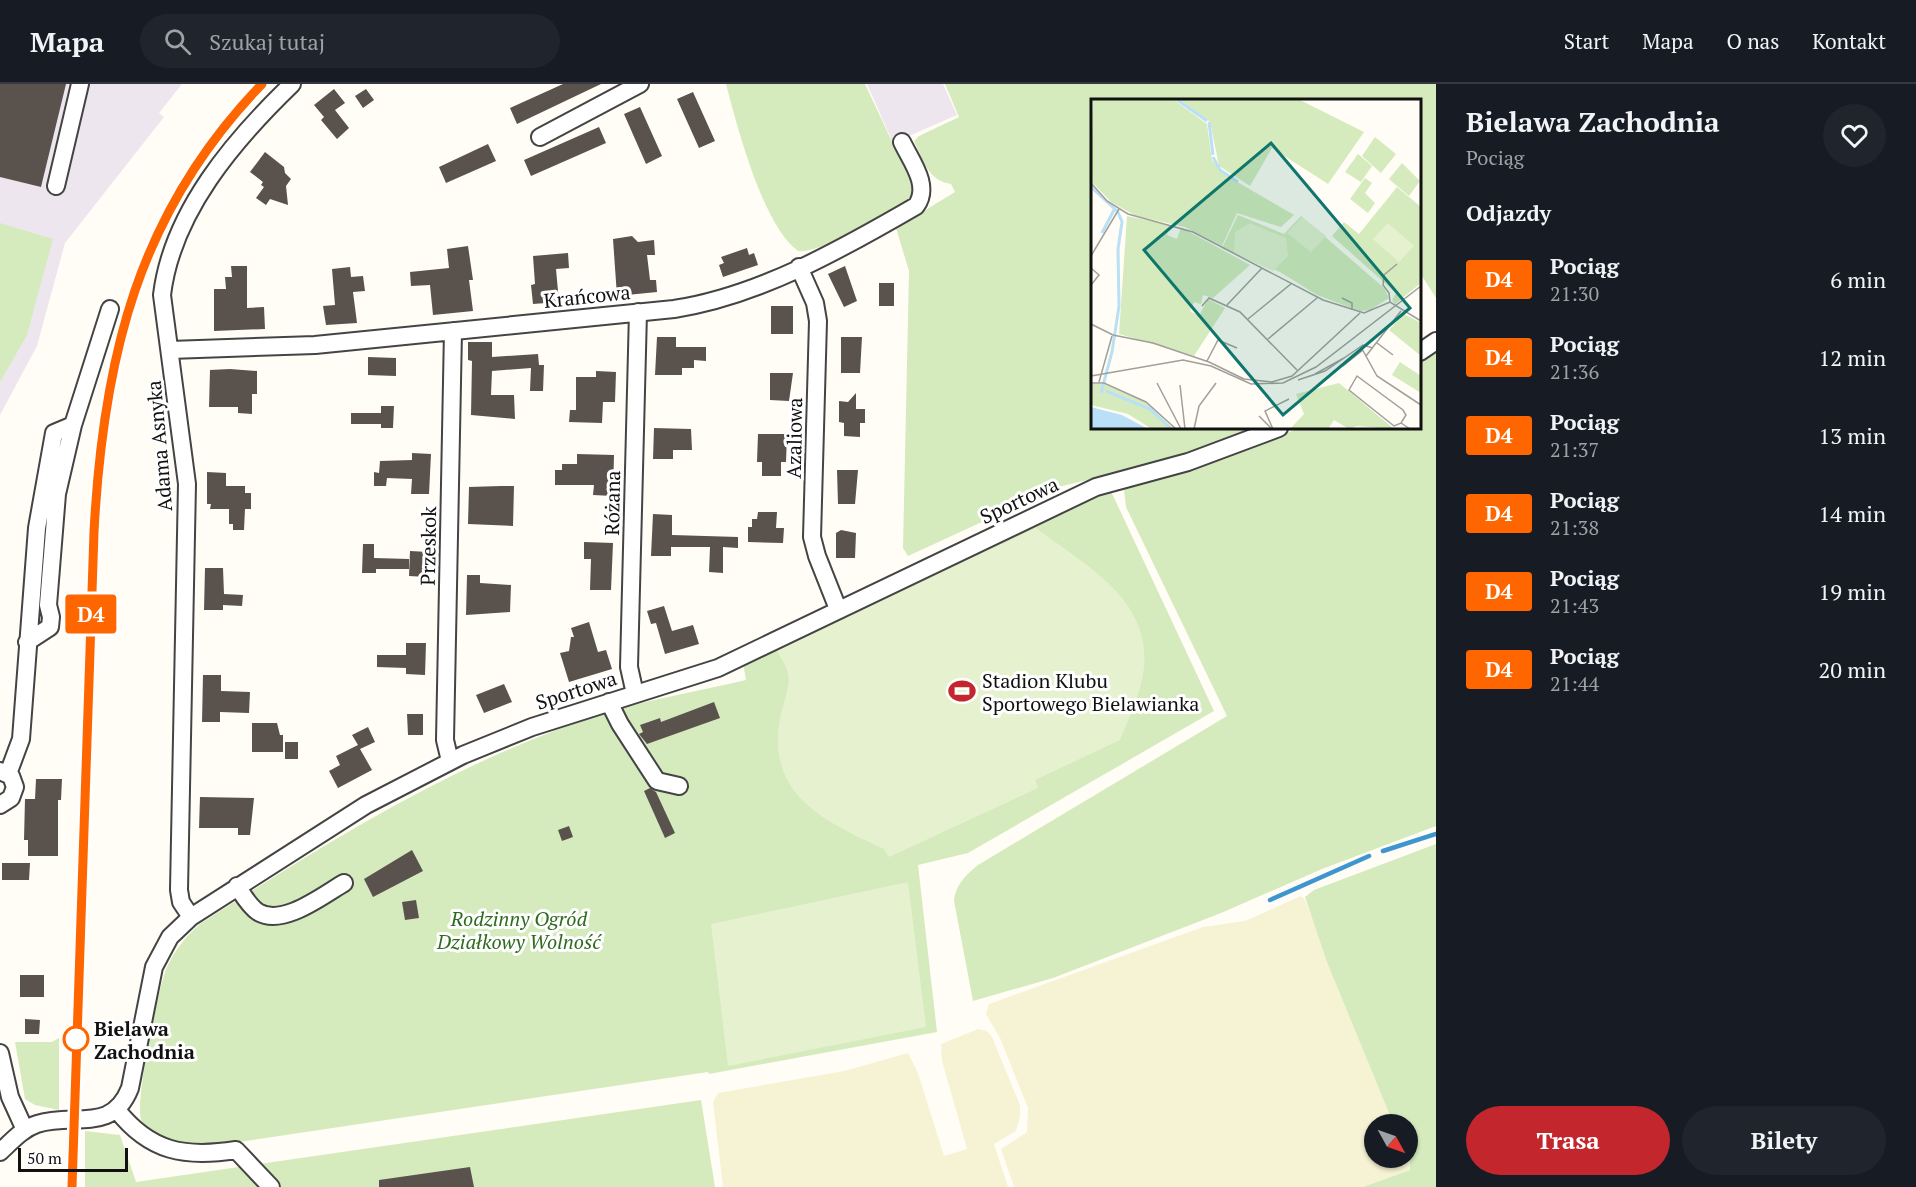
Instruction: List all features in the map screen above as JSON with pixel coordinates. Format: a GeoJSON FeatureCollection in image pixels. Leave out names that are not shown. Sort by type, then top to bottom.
{"type":"FeatureCollection","features":[{"type":"Feature","properties":{"kind":"street"},"geometry":{"type":"LineString","coordinates":[[56,186],[80,84]]}},
{"type":"Feature","properties":{"kind":"street","name":"Adama Asnyka"},"geometry":{"type":"LineString","coordinates":[[191,917],[181,902],[179,890],[187,484],[162,295],[165,272],[176,239],[215,170],[253,122],[292,84]]}},
{"type":"Feature","properties":{"kind":"street"},"geometry":{"type":"LineString","coordinates":[[540,137],[640,84]]}},
{"type":"Feature","properties":{"kind":"street","name":"Krańcowa"},"geometry":{"type":"LineString","coordinates":[[170,350],[302,346],[685,307],[717,300],[799,267],[916,206],[923,188],[902,142]]}},
{"type":"Feature","properties":{"kind":"street","name":"Azaliowa"},"geometry":{"type":"LineString","coordinates":[[799,267],[815,303],[818,321],[813,540],[838,609]]}},
{"type":"Feature","properties":{"kind":"street"},"geometry":{"type":"LineString","coordinates":[[0,805],[15,791],[15,782],[4,772],[21,739],[37,528],[54,433],[73,425],[110,309]]}},
{"type":"Feature","properties":{"kind":"street","name":"Różana"},"geometry":{"type":"LineString","coordinates":[[635,694],[629,667],[638,312]]}},
{"type":"Feature","properties":{"kind":"street","name":"Przeskok"},"geometry":{"type":"LineString","coordinates":[[450,761],[445,740],[453,331]]}},
{"type":"Feature","properties":{"kind":"street"},"geometry":{"type":"LineString","coordinates":[[1421,351],[1436,341]]}},
{"type":"Feature","properties":{"kind":"street","name":"Sportowa"},"geometry":{"type":"LineString","coordinates":[[117,1110],[130,1088],[154,967],[170,937],[191,917],[237,886],[366,805],[450,761],[526,729],[718,668],[1096,487],[1197,460],[1276,429]]}},
{"type":"Feature","properties":{"kind":"street"},"geometry":{"type":"LineString","coordinates":[[609,702],[620,724],[657,781],[679,786]]}},
{"type":"Feature","properties":{"kind":"street"},"geometry":{"type":"LineString","coordinates":[[237,886],[256,911],[275,916],[292,911],[344,883]]}},
{"type":"Feature","properties":{"kind":"street"},"geometry":{"type":"LineString","coordinates":[[0,1053],[10,1097],[25,1130]]}},
{"type":"Feature","properties":{"kind":"street"},"geometry":{"type":"LineString","coordinates":[[0,1152],[25,1130],[52,1120],[92,1120],[117,1110],[140,1136],[165,1148],[201,1154],[236,1150],[271,1187]]}},
{"type":"Feature","properties":{"kind":"shaded area"},"geometry":{"type":"Polygon","coordinates":[[[0,84],[182,84],[159,113],[164,117],[65,243],[37,346],[0,415],[0,84]]]}},
{"type":"Feature","properties":{"kind":"shaded area"},"geometry":{"type":"Polygon","coordinates":[[[867,84],[943,84],[957,115],[893,143],[867,84]]]}},
{"type":"Feature","properties":{"kind":"shaded area"},"geometry":{"type":"Polygon","coordinates":[[[1301,896],[1305,900],[1390,1114],[1364,1114],[1364,1168],[1410,1168],[1410,1170],[1363,1187],[1014,1187],[1001,1149],[1027,1132],[1028,1108],[1000,1038],[986,1014],[989,1004],[1203,927],[1245,921],[1301,896]]]}},
{"type":"Feature","properties":{"kind":"shaded area"},"geometry":{"type":"Polygon","coordinates":[[[978,1029],[987,1031],[992,1037],[1020,1105],[1020,1117],[1016,1131],[994,1144],[1008,1187],[723,1187],[713,1102],[718,1093],[844,1071],[908,1053],[918,1073],[944,1156],[967,1149],[942,1061],[941,1044],[978,1029]]]}},
{"type":"Feature","properties":{"kind":"green space"},"geometry":{"type":"Polygon","coordinates":[[[726,84],[865,84],[910,180],[912,194],[894,210],[858,230],[807,251],[798,251],[785,238],[763,198],[744,149],[726,84]]]}},
{"type":"Feature","properties":{"kind":"green space"},"geometry":{"type":"Polygon","coordinates":[[[945,84],[1436,84],[1436,298],[1421,275],[1421,99],[1091,99],[1091,429],[1259,429],[1152,465],[1058,487],[908,556],[903,548],[909,271],[896,228],[955,192],[951,184],[931,174],[914,141],[919,136],[959,117],[945,84]]]}},
{"type":"Feature","properties":{"kind":"green space"},"geometry":{"type":"Polygon","coordinates":[[[0,223],[53,239],[27,335],[0,382],[0,223]]]}},
{"type":"Feature","properties":{"kind":"green space"},"geometry":{"type":"Polygon","coordinates":[[[1436,351],[1436,826],[1322,869],[1221,913],[1053,978],[973,1001],[954,901],[956,890],[965,877],[978,865],[1227,716],[1126,507],[1124,490],[1129,486],[1196,468],[1297,429],[1421,429],[1421,361],[1436,351]]]}},
{"type":"Feature","properties":{"kind":"green space","name":"Rodzinny Ogród Działkowy Wolność"},"geometry":{"type":"Polygon","coordinates":[[[1109,487],[1214,711],[968,853],[918,865],[937,1032],[709,1074],[708,1072],[212,1146],[169,1140],[144,1125],[141,1119],[140,1099],[158,996],[167,967],[177,949],[200,924],[346,833],[498,754],[605,713],[746,680],[743,663],[1109,487]]]}},
{"type":"Feature","properties":{"kind":"green space","name":"Stadion Klubu Sportowego Bielawianka"},"geometry":{"type":"Polygon","coordinates":[[[1036,528],[1078,558],[1116,591],[1131,610],[1141,632],[1144,656],[1141,684],[1120,740],[1035,780],[1038,788],[889,857],[884,849],[822,816],[805,803],[791,787],[782,768],[778,746],[780,719],[789,679],[776,649],[1036,528]]]}},
{"type":"Feature","properties":{"kind":"green space"},"geometry":{"type":"Polygon","coordinates":[[[1436,844],[1436,1187],[1363,1187],[1410,1170],[1410,1168],[1418,1168],[1418,1114],[1389,1114],[1327,962],[1305,897],[1314,890],[1436,844]]]}},
{"type":"Feature","properties":{"kind":"green space"},"geometry":{"type":"Polygon","coordinates":[[[908,882],[926,1027],[728,1066],[711,924],[908,882]]]}},
{"type":"Feature","properties":{"kind":"green space"},"geometry":{"type":"Polygon","coordinates":[[[59,1038],[59,1110],[35,1105],[25,1099],[15,1042],[52,1042],[59,1038]]]}},
{"type":"Feature","properties":{"kind":"green space"},"geometry":{"type":"Polygon","coordinates":[[[701,1100],[715,1187],[85,1187],[85,1131],[120,1135],[136,1182],[701,1100]]]}},
{"type":"Feature","properties":{"kind":"building"},"geometry":{"type":"Polygon","coordinates":[[[0,84],[66,84],[41,187],[0,177],[0,84]]]}},
{"type":"Feature","properties":{"kind":"building"},"geometry":{"type":"Polygon","coordinates":[[[563,84],[601,84],[517,124],[510,108],[563,84]]]}},
{"type":"Feature","properties":{"kind":"building"},"geometry":{"type":"Polygon","coordinates":[[[334,89],[345,103],[335,110],[349,128],[337,139],[321,120],[324,117],[314,105],[334,89]]]}},
{"type":"Feature","properties":{"kind":"building"},"geometry":{"type":"Polygon","coordinates":[[[366,89],[374,100],[363,108],[355,96],[366,89]]]}},
{"type":"Feature","properties":{"kind":"building"},"geometry":{"type":"Polygon","coordinates":[[[693,92],[715,141],[699,148],[677,99],[693,92]]]}},
{"type":"Feature","properties":{"kind":"building"},"geometry":{"type":"Polygon","coordinates":[[[640,107],[662,156],[646,164],[624,114],[640,107]]]}},
{"type":"Feature","properties":{"kind":"building"},"geometry":{"type":"Polygon","coordinates":[[[599,127],[606,143],[531,176],[524,160],[599,127]]]}},
{"type":"Feature","properties":{"kind":"building"},"geometry":{"type":"Polygon","coordinates":[[[488,144],[496,161],[446,183],[439,167],[488,144]]]}},
{"type":"Feature","properties":{"kind":"building"},"geometry":{"type":"Polygon","coordinates":[[[265,152],[284,167],[285,173],[291,179],[286,186],[288,205],[270,199],[266,205],[256,198],[264,187],[261,185],[263,182],[250,172],[265,152]]]}},
{"type":"Feature","properties":{"kind":"building"},"geometry":{"type":"Polygon","coordinates":[[[632,236],[638,242],[654,240],[655,255],[647,255],[650,280],[656,280],[657,292],[617,296],[613,239],[632,236]]]}},
{"type":"Feature","properties":{"kind":"building"},"geometry":{"type":"Polygon","coordinates":[[[468,246],[473,280],[469,280],[473,311],[433,315],[430,285],[411,286],[410,272],[449,268],[447,249],[468,246]]]}},
{"type":"Feature","properties":{"kind":"building"},"geometry":{"type":"Polygon","coordinates":[[[747,248],[749,255],[754,253],[758,265],[723,277],[719,265],[724,263],[721,257],[747,248]]]}},
{"type":"Feature","properties":{"kind":"building"},"geometry":{"type":"Polygon","coordinates":[[[568,253],[569,268],[556,269],[559,302],[533,304],[531,285],[535,284],[533,256],[568,253]]]}},
{"type":"Feature","properties":{"kind":"building"},"geometry":{"type":"Polygon","coordinates":[[[231,266],[247,266],[247,308],[264,307],[265,329],[214,331],[214,289],[226,289],[225,277],[232,277],[231,266]]]}},
{"type":"Feature","properties":{"kind":"building"},"geometry":{"type":"Polygon","coordinates":[[[845,266],[857,301],[844,307],[828,274],[845,266]]]}},
{"type":"Feature","properties":{"kind":"building"},"geometry":{"type":"Polygon","coordinates":[[[350,267],[351,277],[363,276],[365,291],[353,292],[357,323],[326,325],[323,306],[335,305],[332,269],[350,267]]]}},
{"type":"Feature","properties":{"kind":"building"},"geometry":{"type":"Polygon","coordinates":[[[879,283],[894,283],[894,306],[879,306],[879,283]]]}},
{"type":"Feature","properties":{"kind":"building"},"geometry":{"type":"Polygon","coordinates":[[[771,306],[793,306],[793,334],[771,334],[771,306]]]}},
{"type":"Feature","properties":{"kind":"building"},"geometry":{"type":"Polygon","coordinates":[[[657,337],[676,337],[676,347],[706,347],[706,361],[694,360],[694,368],[682,368],[682,375],[655,375],[657,337]]]}},
{"type":"Feature","properties":{"kind":"building"},"geometry":{"type":"Polygon","coordinates":[[[841,337],[862,337],[860,373],[841,373],[841,337]]]}},
{"type":"Feature","properties":{"kind":"building"},"geometry":{"type":"Polygon","coordinates":[[[468,342],[492,342],[492,357],[538,354],[539,365],[544,365],[543,391],[530,391],[531,368],[492,371],[491,395],[514,395],[515,419],[471,415],[472,361],[468,360],[468,342]]]}},
{"type":"Feature","properties":{"kind":"building"},"geometry":{"type":"Polygon","coordinates":[[[368,357],[396,358],[396,376],[368,375],[368,357]]]}},
{"type":"Feature","properties":{"kind":"building"},"geometry":{"type":"Polygon","coordinates":[[[210,370],[257,371],[257,394],[252,394],[252,414],[238,413],[238,407],[209,407],[210,370]]]}},
{"type":"Feature","properties":{"kind":"building"},"geometry":{"type":"Polygon","coordinates":[[[596,371],[616,372],[615,402],[603,402],[602,423],[569,422],[570,410],[576,410],[576,377],[596,377],[596,371]]]}},
{"type":"Feature","properties":{"kind":"building"},"geometry":{"type":"Polygon","coordinates":[[[770,373],[793,373],[789,401],[770,400],[770,373]]]}},
{"type":"Feature","properties":{"kind":"building"},"geometry":{"type":"Polygon","coordinates":[[[856,393],[856,409],[865,409],[865,423],[860,423],[860,437],[844,436],[844,423],[839,422],[839,401],[848,402],[856,393]]]}},
{"type":"Feature","properties":{"kind":"building"},"geometry":{"type":"Polygon","coordinates":[[[381,406],[394,406],[393,428],[381,428],[381,424],[351,424],[351,413],[381,413],[381,406]]]}},
{"type":"Feature","properties":{"kind":"building"},"geometry":{"type":"Polygon","coordinates":[[[654,428],[691,429],[692,450],[673,450],[673,459],[653,459],[654,428]]]}},
{"type":"Feature","properties":{"kind":"building"},"geometry":{"type":"Polygon","coordinates":[[[758,434],[787,434],[786,462],[781,462],[781,476],[762,476],[762,462],[757,462],[758,434]]]}},
{"type":"Feature","properties":{"kind":"building"},"geometry":{"type":"Polygon","coordinates":[[[412,453],[431,454],[429,494],[411,494],[412,479],[387,478],[386,486],[374,486],[374,472],[379,473],[380,461],[412,460],[412,453]]]}},
{"type":"Feature","properties":{"kind":"building"},"geometry":{"type":"Polygon","coordinates":[[[577,454],[614,455],[613,496],[593,495],[594,485],[555,485],[555,470],[562,470],[562,464],[577,464],[577,454]]]}},
{"type":"Feature","properties":{"kind":"building"},"geometry":{"type":"Polygon","coordinates":[[[837,470],[858,470],[855,504],[838,504],[837,470]]]}},
{"type":"Feature","properties":{"kind":"building"},"geometry":{"type":"Polygon","coordinates":[[[207,472],[226,473],[226,486],[245,486],[245,493],[251,493],[251,509],[245,509],[244,530],[233,530],[233,524],[229,524],[229,509],[210,509],[211,504],[207,504],[207,472]]]}},
{"type":"Feature","properties":{"kind":"building"},"geometry":{"type":"Polygon","coordinates":[[[514,486],[513,526],[468,524],[469,487],[514,486]]]}},
{"type":"Feature","properties":{"kind":"building"},"geometry":{"type":"Polygon","coordinates":[[[758,512],[777,512],[776,528],[784,528],[783,543],[748,542],[748,527],[752,527],[752,519],[757,519],[758,512]]]}},
{"type":"Feature","properties":{"kind":"building"},"geometry":{"type":"Polygon","coordinates":[[[653,514],[672,515],[672,535],[738,537],[738,548],[723,547],[723,573],[709,572],[710,547],[671,547],[671,556],[651,556],[653,514]]]}},
{"type":"Feature","properties":{"kind":"building"},"geometry":{"type":"Polygon","coordinates":[[[841,530],[856,533],[855,558],[836,558],[836,533],[841,530]]]}},
{"type":"Feature","properties":{"kind":"building"},"geometry":{"type":"Polygon","coordinates":[[[584,542],[613,543],[611,590],[590,590],[591,559],[584,559],[584,542]]]}},
{"type":"Feature","properties":{"kind":"building"},"geometry":{"type":"Polygon","coordinates":[[[363,544],[374,544],[374,558],[409,559],[409,569],[376,569],[376,573],[362,573],[363,544]]]}},
{"type":"Feature","properties":{"kind":"building"},"geometry":{"type":"Polygon","coordinates":[[[410,551],[428,552],[427,577],[409,576],[410,551]]]}},
{"type":"Feature","properties":{"kind":"building"},"geometry":{"type":"Polygon","coordinates":[[[205,568],[223,568],[224,594],[243,595],[242,606],[223,605],[223,610],[204,610],[205,568]]]}},
{"type":"Feature","properties":{"kind":"building"},"geometry":{"type":"Polygon","coordinates":[[[467,575],[480,575],[480,583],[511,585],[510,612],[466,615],[467,575]]]}},
{"type":"Feature","properties":{"kind":"building"},"geometry":{"type":"Polygon","coordinates":[[[664,606],[672,631],[693,625],[699,644],[665,654],[656,623],[651,624],[647,611],[664,606]]]}},
{"type":"Feature","properties":{"kind":"building"},"geometry":{"type":"Polygon","coordinates":[[[589,622],[598,652],[606,650],[612,669],[569,682],[560,653],[569,651],[571,637],[574,637],[571,628],[589,622]]]}},
{"type":"Feature","properties":{"kind":"building"},"geometry":{"type":"Polygon","coordinates":[[[406,643],[426,643],[425,675],[406,674],[406,668],[377,667],[377,655],[406,655],[406,643]]]}},
{"type":"Feature","properties":{"kind":"building"},"geometry":{"type":"Polygon","coordinates":[[[203,675],[221,675],[221,691],[250,692],[249,713],[220,712],[220,722],[202,722],[203,675]]]}},
{"type":"Feature","properties":{"kind":"building"},"geometry":{"type":"Polygon","coordinates":[[[504,684],[512,702],[484,713],[476,695],[504,684]]]}},
{"type":"Feature","properties":{"kind":"building"},"geometry":{"type":"Polygon","coordinates":[[[714,702],[720,718],[647,744],[639,734],[643,732],[640,725],[660,718],[661,722],[714,702]]]}},
{"type":"Feature","properties":{"kind":"building"},"geometry":{"type":"Polygon","coordinates":[[[407,714],[423,714],[423,735],[408,735],[407,714]]]}},
{"type":"Feature","properties":{"kind":"building"},"geometry":{"type":"Polygon","coordinates":[[[252,723],[277,723],[280,735],[283,735],[283,752],[252,752],[252,723]]]}},
{"type":"Feature","properties":{"kind":"building"},"geometry":{"type":"Polygon","coordinates":[[[368,727],[375,742],[360,749],[372,770],[338,788],[329,771],[340,765],[336,756],[358,745],[352,735],[368,727]]]}},
{"type":"Feature","properties":{"kind":"building"},"geometry":{"type":"Polygon","coordinates":[[[285,742],[298,742],[298,759],[285,759],[285,742]]]}},
{"type":"Feature","properties":{"kind":"building"},"geometry":{"type":"Polygon","coordinates":[[[36,779],[62,779],[61,800],[58,800],[58,856],[28,856],[28,840],[24,840],[25,799],[35,799],[36,779]]]}},
{"type":"Feature","properties":{"kind":"building"},"geometry":{"type":"Polygon","coordinates":[[[650,788],[656,792],[675,833],[665,838],[644,791],[650,788]]]}},
{"type":"Feature","properties":{"kind":"building"},"geometry":{"type":"Polygon","coordinates":[[[200,797],[254,798],[250,835],[238,835],[238,828],[199,828],[200,797]]]}},
{"type":"Feature","properties":{"kind":"building"},"geometry":{"type":"Polygon","coordinates":[[[569,826],[573,837],[562,841],[558,830],[569,826]]]}},
{"type":"Feature","properties":{"kind":"building"},"geometry":{"type":"Polygon","coordinates":[[[412,850],[423,871],[373,897],[364,879],[412,850]]]}},
{"type":"Feature","properties":{"kind":"building"},"geometry":{"type":"Polygon","coordinates":[[[2,863],[30,863],[29,880],[2,880],[2,863]]]}},
{"type":"Feature","properties":{"kind":"building"},"geometry":{"type":"Polygon","coordinates":[[[416,900],[419,918],[405,920],[402,902],[416,900]]]}},
{"type":"Feature","properties":{"kind":"building"},"geometry":{"type":"Polygon","coordinates":[[[20,975],[44,975],[44,997],[20,997],[20,975]]]}},
{"type":"Feature","properties":{"kind":"building"},"geometry":{"type":"Polygon","coordinates":[[[25,1019],[40,1020],[39,1034],[25,1034],[25,1019]]]}},
{"type":"Feature","properties":{"kind":"building"},"geometry":{"type":"Polygon","coordinates":[[[470,1167],[474,1187],[379,1187],[379,1180],[470,1167]]]}},
{"type":"Feature","properties":{"kind":"waterway"},"geometry":{"type":"LineString","coordinates":[[1383,851],[1436,834]]}},
{"type":"Feature","properties":{"kind":"waterway"},"geometry":{"type":"LineString","coordinates":[[1270,900],[1369,856]]}},
{"type":"Feature","properties":{"kind":"railway"},"geometry":{"type":"LineString","coordinates":[[72,1187],[92,566],[98,479],[109,393],[129,311],[159,231],[203,155],[262,84]]}},
{"type":"Feature","properties":{"kind":"train","name":"D4"},"geometry":{"type":"LineString","coordinates":[[72,1187],[94,532],[99,458],[110,379],[130,304],[172,202],[209,144],[232,115],[262,84]]}},
{"type":"Feature","properties":{"kind":"place","name":"Stadion Klubu Sportowego Bielawianka"},"geometry":{"type":"Point","coordinates":[962,691]}},
{"type":"Feature","properties":{"kind":"place","name":"Bielawa Zachodnia"},"geometry":{"type":"Point","coordinates":[76,1039]}}]}
